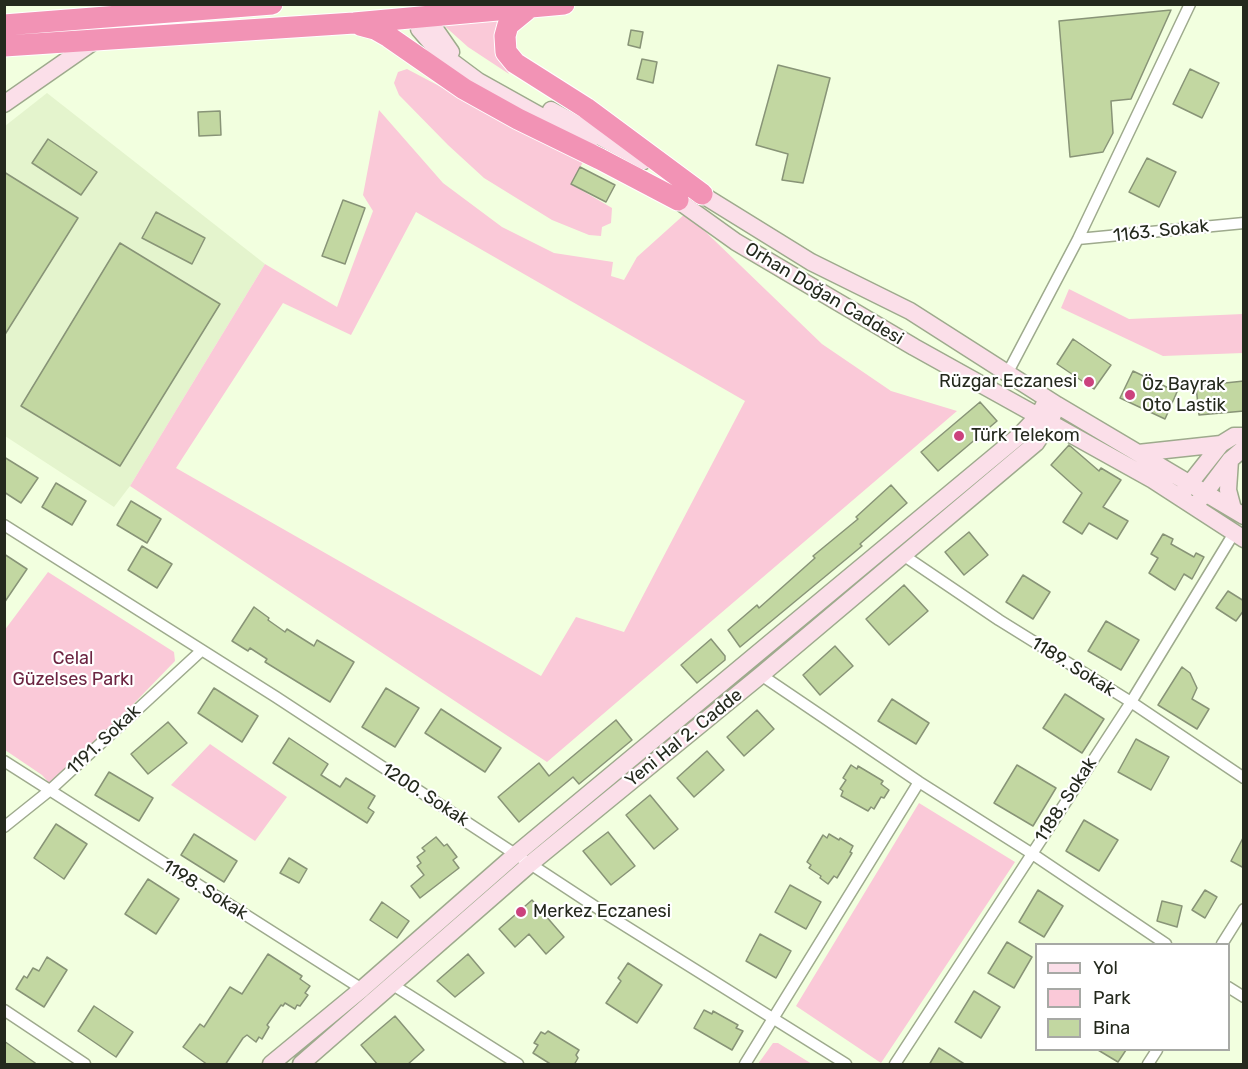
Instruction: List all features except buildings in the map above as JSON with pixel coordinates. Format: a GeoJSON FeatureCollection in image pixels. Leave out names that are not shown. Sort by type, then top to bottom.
{"type":"FeatureCollection","features":[{"type":"Feature","properties":{"kind":"highway"},"geometry":{"type":"LineString","coordinates":[[4,25],[272,4]]}},
{"type":"Feature","properties":{"kind":"highway"},"geometry":{"type":"LineString","coordinates":[[4,46],[354,23],[564,4]]}},
{"type":"Feature","properties":{"kind":"highway"},"geometry":{"type":"LineString","coordinates":[[530,7],[508,25],[505,36],[507,52],[515,63],[585,108],[702,194]]}},
{"type":"Feature","properties":{"kind":"highway"},"geometry":{"type":"LineString","coordinates":[[354,23],[375,29],[389,37],[464,89],[518,119],[678,200]]}},
{"type":"Feature","properties":{"kind":"street"},"geometry":{"type":"LineString","coordinates":[[1007,374],[1078,239],[1190,4]]}},
{"type":"Feature","properties":{"kind":"street","name":"Orhan Doğan Caddesi"},"geometry":{"type":"LineString","coordinates":[[1238,513],[1052,402],[910,311],[811,262],[702,194],[580,125],[491,79],[454,56],[427,29],[439,52],[478,81],[590,144],[678,200],[736,242],[914,347],[1153,480],[1239,536]]}},
{"type":"Feature","properties":{"kind":"street"},"geometry":{"type":"LineString","coordinates":[[4,104],[96,40]]}},
{"type":"Feature","properties":{"kind":"street","name":"1163. Sokak"},"geometry":{"type":"LineString","coordinates":[[1078,239],[1244,223]]}},
{"type":"Feature","properties":{"kind":"street","name":"Yeni Hal 2. Cadde"},"geometry":{"type":"LineString","coordinates":[[301,1065],[530,864],[761,675],[1036,443],[1052,402]]}},
{"type":"Feature","properties":{"kind":"street"},"geometry":{"type":"LineString","coordinates":[[271,1065],[515,855],[1019,436],[1045,419]]}},
{"type":"Feature","properties":{"kind":"street"},"geometry":{"type":"LineString","coordinates":[[1180,498],[1221,444],[1234,436],[1244,436]]}},
{"type":"Feature","properties":{"kind":"street"},"geometry":{"type":"LineString","coordinates":[[1138,453],[1221,444]]}},
{"type":"Feature","properties":{"kind":"street"},"geometry":{"type":"LineString","coordinates":[[1195,507],[1230,460],[1244,448]]}},
{"type":"Feature","properties":{"kind":"street"},"geometry":{"type":"LineString","coordinates":[[1230,460],[1228,490],[1238,513]]}},
{"type":"Feature","properties":{"kind":"street","name":"1200. Sokak"},"geometry":{"type":"LineString","coordinates":[[4,525],[286,704],[515,855],[846,1065]]}},
{"type":"Feature","properties":{"kind":"street","name":"1188. Sokak"},"geometry":{"type":"LineString","coordinates":[[895,1065],[1239,536]]}},
{"type":"Feature","properties":{"kind":"street","name":"1189. Sokak"},"geometry":{"type":"LineString","coordinates":[[903,555],[999,620],[1131,702],[1244,778]]}},
{"type":"Feature","properties":{"kind":"street","name":"1191. Sokak"},"geometry":{"type":"LineString","coordinates":[[4,827],[49,791],[201,651]]}},
{"type":"Feature","properties":{"kind":"street"},"geometry":{"type":"LineString","coordinates":[[761,675],[1163,943]]}},
{"type":"Feature","properties":{"kind":"street","name":"1198. Sokak"},"geometry":{"type":"LineString","coordinates":[[4,761],[362,989]]}},
{"type":"Feature","properties":{"kind":"street"},"geometry":{"type":"LineString","coordinates":[[745,1065],[919,782]]}},
{"type":"Feature","properties":{"kind":"street"},"geometry":{"type":"LineString","coordinates":[[1223,943],[1244,909]]}},
{"type":"Feature","properties":{"kind":"street"},"geometry":{"type":"LineString","coordinates":[[393,985],[518,1065]]}},
{"type":"Feature","properties":{"kind":"street"},"geometry":{"type":"LineString","coordinates":[[1230,988],[1244,997]]}},
{"type":"Feature","properties":{"kind":"street"},"geometry":{"type":"LineString","coordinates":[[4,1010],[85,1065]]}},
{"type":"Feature","properties":{"kind":"street"},"geometry":{"type":"LineString","coordinates":[[1148,1065],[1156,1051]]}},
{"type":"Feature","properties":{"kind":"shaded area"},"geometry":{"type":"Polygon","coordinates":[[[47,93],[265,264],[130,486],[114,507],[5,436],[5,126],[47,93]]]}},
{"type":"Feature","properties":{"kind":"green space"},"geometry":{"type":"Polygon","coordinates":[[[499,19],[495,38],[498,53],[509,74],[468,47],[440,22],[499,19]]]}},
{"type":"Feature","properties":{"kind":"green space"},"geometry":{"type":"Polygon","coordinates":[[[407,69],[583,162],[571,184],[612,208],[611,223],[602,227],[601,236],[589,235],[552,220],[484,178],[399,95],[394,83],[398,72],[407,69]]]}},
{"type":"Feature","properties":{"kind":"green space"},"geometry":{"type":"Polygon","coordinates":[[[379,110],[443,183],[502,227],[554,253],[613,262],[611,276],[624,280],[637,257],[686,213],[822,344],[891,391],[957,411],[547,762],[130,486],[265,264],[337,307],[373,211],[363,195],[379,110]],[[416,212],[351,335],[283,303],[176,468],[541,676],[576,617],[624,632],[745,401],[416,212]]]}},
{"type":"Feature","properties":{"kind":"green space"},"geometry":{"type":"Polygon","coordinates":[[[1069,289],[1129,319],[1243,314],[1243,353],[1163,356],[1061,308],[1069,289]]]}},
{"type":"Feature","properties":{"kind":"green space","name":"Celal Güzelses Parkı"},"geometry":{"type":"Polygon","coordinates":[[[48,572],[174,652],[175,661],[53,787],[42,775],[5,750],[4,631],[48,572]]]}},
{"type":"Feature","properties":{"kind":"green space"},"geometry":{"type":"Polygon","coordinates":[[[210,744],[287,797],[255,841],[171,785],[210,744]]]}},
{"type":"Feature","properties":{"kind":"green space"},"geometry":{"type":"Polygon","coordinates":[[[919,803],[1015,862],[881,1063],[796,1006],[919,803]]]}},
{"type":"Feature","properties":{"kind":"green space"},"geometry":{"type":"Polygon","coordinates":[[[773,1043],[778,1043],[812,1064],[758,1064],[773,1043]]]}},
{"type":"Feature","properties":{"kind":"place","name":"Rüzgar Eczanesi"},"geometry":{"type":"Point","coordinates":[1089,382]}},
{"type":"Feature","properties":{"kind":"place","name":"Öz Bayrak Oto Lastik"},"geometry":{"type":"Point","coordinates":[1130,395]}},
{"type":"Feature","properties":{"kind":"place","name":"Türk Telekom"},"geometry":{"type":"Point","coordinates":[959,436]}},
{"type":"Feature","properties":{"kind":"place","name":"Merkez Eczanesi"},"geometry":{"type":"Point","coordinates":[521,912]}}]}
